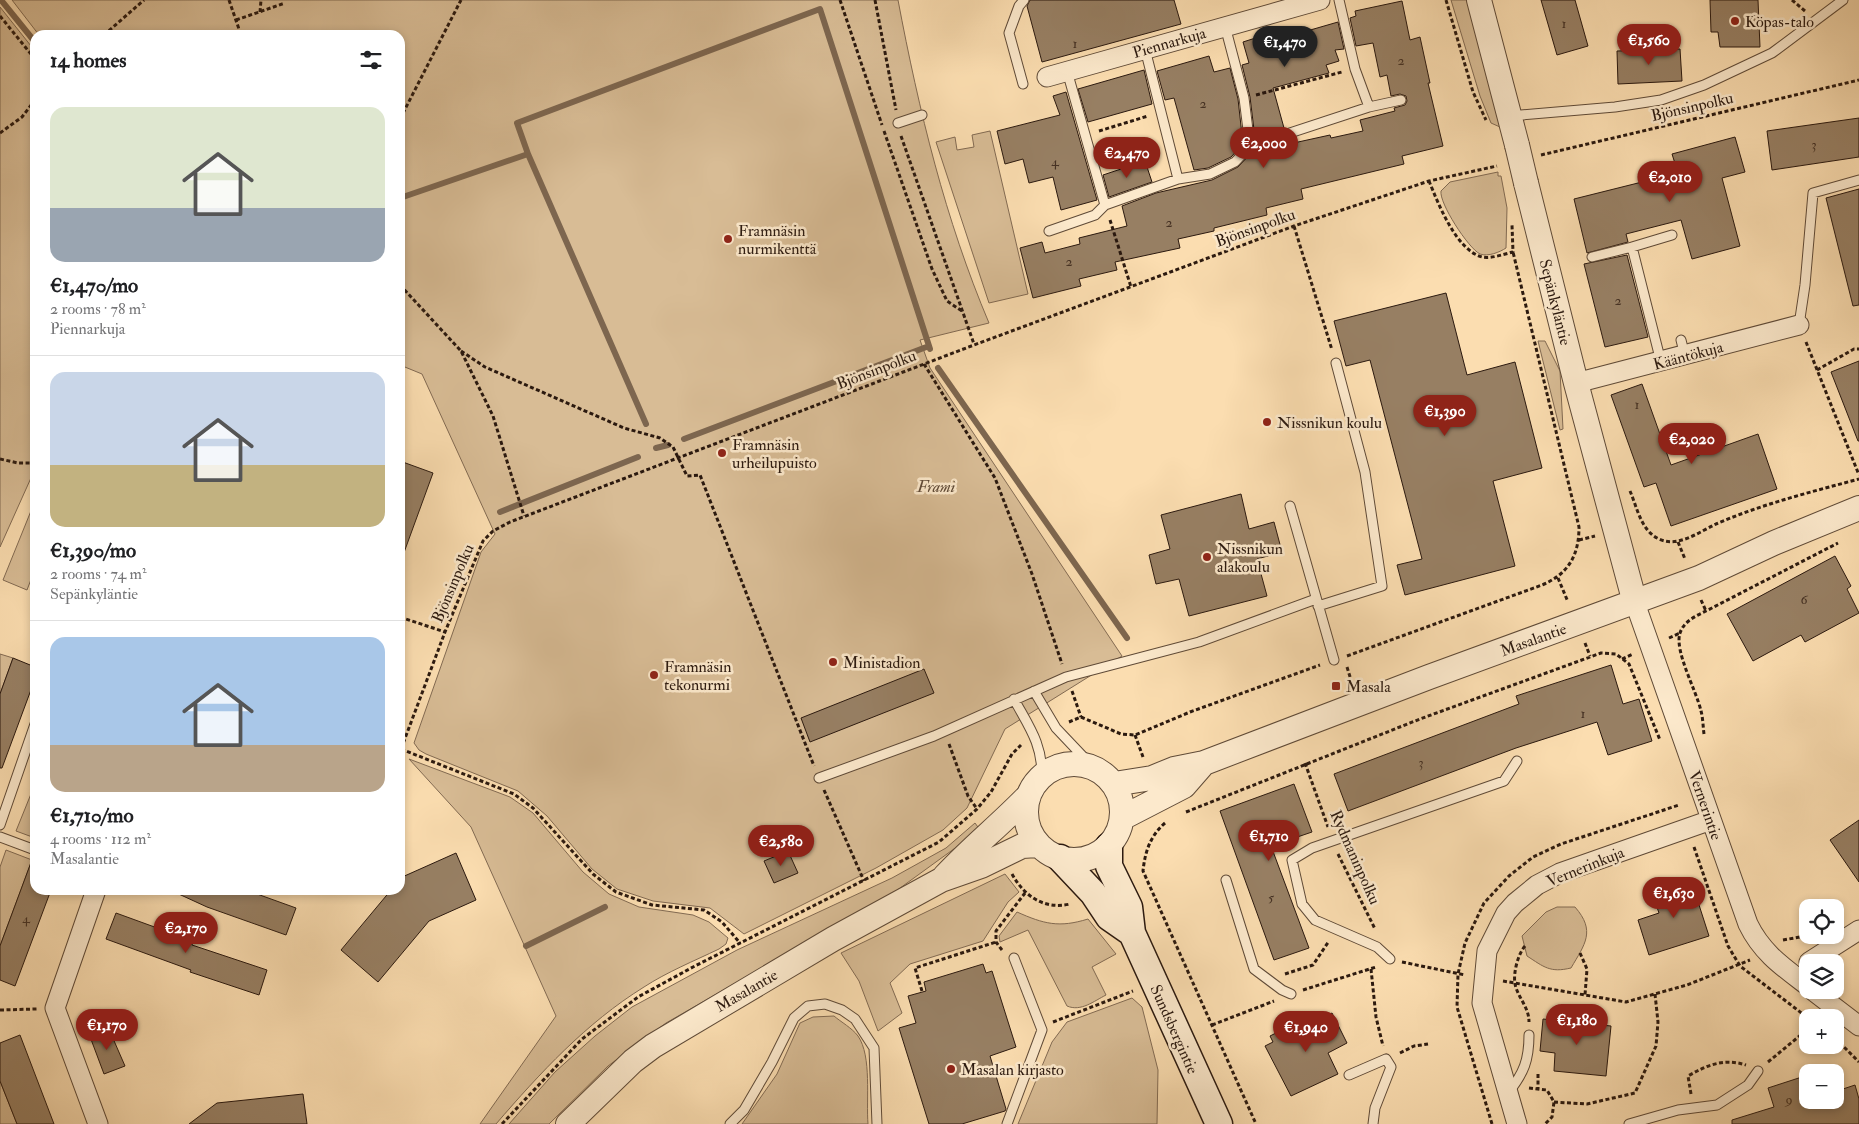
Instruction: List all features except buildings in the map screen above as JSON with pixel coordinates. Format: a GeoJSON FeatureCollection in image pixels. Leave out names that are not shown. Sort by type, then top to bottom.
{"type":"FeatureCollection","features":[{"type":"Feature","properties":{"kind":"main road","name":"Sundsbergintie"},"geometry":{"type":"LineString","coordinates":[[1109,846],[1109,866],[1129,907],[1132,933],[1219,1124]]}},
{"type":"Feature","properties":{"kind":"main road"},"geometry":{"type":"LineString","coordinates":[[1060,858],[1093,893],[1109,917],[1132,933]]}},
{"type":"Feature","properties":{"kind":"street","name":"Piennarkuja"},"geometry":{"type":"LineString","coordinates":[[1047,77],[1225,26],[1285,5],[1320,0]]}},
{"type":"Feature","properties":{"kind":"street","name":"Sepänkyläntie"},"geometry":{"type":"LineString","coordinates":[[1479,0],[1499,120],[1524,151],[1526,183],[1576,384],[1635,602]]}},
{"type":"Feature","properties":{"kind":"street","name":"Kääntökuja"},"geometry":{"type":"LineString","coordinates":[[1576,384],[1661,362],[1683,348],[1799,325]]}},
{"type":"Feature","properties":{"kind":"street","name":"Masalantie"},"geometry":{"type":"LineString","coordinates":[[1114,784],[1156,789],[1184,786],[1204,764],[1420,680],[1699,578],[1774,543],[1859,508]]}},
{"type":"Feature","properties":{"kind":"street","name":"Vernerintie"},"geometry":{"type":"LineString","coordinates":[[1635,602],[1732,884],[1756,942],[1799,979]]}},
{"type":"Feature","properties":{"kind":"street"},"geometry":{"type":"LineString","coordinates":[[1082,764],[1093,767],[1114,784],[1119,795],[1122,818],[1118,833],[1109,846],[1086,858],[1071,860],[1048,853],[1038,844],[1029,830],[1025,813],[1028,796],[1042,776],[1061,765],[1082,764]]}},
{"type":"Feature","properties":{"kind":"street","name":"Masalantie"},"geometry":{"type":"LineString","coordinates":[[1122,818],[1156,789]]}},
{"type":"Feature","properties":{"kind":"street","name":"Masalantie"},"geometry":{"type":"LineString","coordinates":[[941,880],[969,850],[1009,816],[1028,796]]}},
{"type":"Feature","properties":{"kind":"street","name":"Vernerinkuja"},"geometry":{"type":"LineString","coordinates":[[1517,1124],[1482,1003],[1487,951],[1506,913],[1537,885],[1560,873],[1711,820]]}},
{"type":"Feature","properties":{"kind":"street","name":"Masalantie"},"geometry":{"type":"LineString","coordinates":[[568,1124],[632,1061],[653,1046],[834,939],[941,880],[981,866],[1022,846],[1038,844]]}},
{"type":"Feature","properties":{"kind":"street"},"geometry":{"type":"LineString","coordinates":[[94,895],[56,1008],[98,1124]]}},
{"type":"Feature","properties":{"kind":"street"},"geometry":{"type":"LineString","coordinates":[[1822,954],[1859,930]]}},
{"type":"Feature","properties":{"kind":"street"},"geometry":{"type":"LineString","coordinates":[[1792,974],[1799,969]]}},
{"type":"Feature","properties":{"kind":"street"},"geometry":{"type":"LineString","coordinates":[[1824,999],[1859,1026]]}},
{"type":"Feature","properties":{"kind":"lane"},"geometry":{"type":"LineString","coordinates":[[1022,84],[1010,33],[1019,6],[1024,0]]}},
{"type":"Feature","properties":{"kind":"lane"},"geometry":{"type":"LineString","coordinates":[[1339,0],[1355,69],[1369,107]]}},
{"type":"Feature","properties":{"kind":"lane"},"geometry":{"type":"LineString","coordinates":[[1499,120],[1662,100],[1704,85],[1772,53],[1843,0]]}},
{"type":"Feature","properties":{"kind":"lane"},"geometry":{"type":"LineString","coordinates":[[1225,26],[1244,98],[1250,146]]}},
{"type":"Feature","properties":{"kind":"lane"},"geometry":{"type":"LineString","coordinates":[[1145,49],[1178,179]]}},
{"type":"Feature","properties":{"kind":"lane"},"geometry":{"type":"LineString","coordinates":[[1066,71],[1105,206]]}},
{"type":"Feature","properties":{"kind":"lane"},"geometry":{"type":"LineString","coordinates":[[1049,231],[1095,215],[1105,206],[1178,179],[1210,174],[1235,162],[1250,146],[1369,107],[1401,100]]}},
{"type":"Feature","properties":{"kind":"lane"},"geometry":{"type":"LineString","coordinates":[[898,123],[922,115]]}},
{"type":"Feature","properties":{"kind":"lane"},"geometry":{"type":"LineString","coordinates":[[1799,325],[1806,285],[1813,193],[1859,180]]}},
{"type":"Feature","properties":{"kind":"lane"},"geometry":{"type":"LineString","coordinates":[[1592,257],[1672,235]]}},
{"type":"Feature","properties":{"kind":"lane"},"geometry":{"type":"LineString","coordinates":[[1632,247],[1661,362]]}},
{"type":"Feature","properties":{"kind":"lane"},"geometry":{"type":"LineString","coordinates":[[818,778],[934,736],[1066,677],[1199,642],[1317,603],[1382,586],[1365,472],[1336,363]]}},
{"type":"Feature","properties":{"kind":"lane"},"geometry":{"type":"LineString","coordinates":[[1290,506],[1334,660]]}},
{"type":"Feature","properties":{"kind":"lane"},"geometry":{"type":"LineString","coordinates":[[1034,691],[1056,728],[1093,767]]}},
{"type":"Feature","properties":{"kind":"lane"},"geometry":{"type":"LineString","coordinates":[[1014,699],[1042,756],[1042,776]]}},
{"type":"Feature","properties":{"kind":"lane"},"geometry":{"type":"LineString","coordinates":[[0,825],[30,738]]}},
{"type":"Feature","properties":{"kind":"lane"},"geometry":{"type":"LineString","coordinates":[[1390,959],[1377,947],[1315,920],[1302,904],[1292,860],[1312,848],[1504,781],[1517,761]]}},
{"type":"Feature","properties":{"kind":"lane"},"geometry":{"type":"LineString","coordinates":[[0,837],[30,848]]}},
{"type":"Feature","properties":{"kind":"lane"},"geometry":{"type":"LineString","coordinates":[[1226,880],[1254,969],[1267,980],[1292,994]]}},
{"type":"Feature","properties":{"kind":"lane"},"geometry":{"type":"LineString","coordinates":[[1006,1124],[1042,1030],[1014,958]]}},
{"type":"Feature","properties":{"kind":"lane"},"geometry":{"type":"LineString","coordinates":[[730,1124],[744,1110],[772,1062],[794,1018],[808,1006],[825,1004],[842,1010],[855,1019],[874,1048],[876,1124]]}},
{"type":"Feature","properties":{"kind":"lane"},"geometry":{"type":"LineString","coordinates":[[1508,1093],[1520,1078],[1529,1056],[1529,1035]]}},
{"type":"Feature","properties":{"kind":"lane"},"geometry":{"type":"LineString","coordinates":[[1349,1075],[1386,1059],[1391,1067],[1377,1100],[1373,1124]]}},
{"type":"Feature","properties":{"kind":"lane"},"geometry":{"type":"LineString","coordinates":[[1629,1124],[1678,1110],[1717,1105],[1748,1085],[1758,1071]]}},
{"type":"Feature","properties":{"kind":"path"},"geometry":{"type":"LineString","coordinates":[[110,30],[144,0]]}},
{"type":"Feature","properties":{"kind":"path"},"geometry":{"type":"LineString","coordinates":[[229,0],[239,30]]}},
{"type":"Feature","properties":{"kind":"path"},"geometry":{"type":"LineString","coordinates":[[260,12],[261,0]]}},
{"type":"Feature","properties":{"kind":"path"},"geometry":{"type":"LineString","coordinates":[[405,109],[461,0]]}},
{"type":"Feature","properties":{"kind":"path"},"geometry":{"type":"LineString","coordinates":[[840,0],[932,270],[947,301],[963,312]]}},
{"type":"Feature","properties":{"kind":"path"},"geometry":{"type":"LineString","coordinates":[[875,0],[898,123],[974,345]]}},
{"type":"Feature","properties":{"kind":"path"},"geometry":{"type":"LineString","coordinates":[[1446,0],[1473,92],[1499,120]]}},
{"type":"Feature","properties":{"kind":"path"},"geometry":{"type":"LineString","coordinates":[[236,20],[285,3]]}},
{"type":"Feature","properties":{"kind":"path"},"geometry":{"type":"LineString","coordinates":[[0,16],[30,53]]}},
{"type":"Feature","properties":{"kind":"path"},"geometry":{"type":"LineString","coordinates":[[1244,98],[1355,69]]}},
{"type":"Feature","properties":{"kind":"path","name":"Bjönsinpolku"},"geometry":{"type":"LineString","coordinates":[[1524,151],[1859,80]]}},
{"type":"Feature","properties":{"kind":"path"},"geometry":{"type":"LineString","coordinates":[[0,133],[22,117],[30,107]]}},
{"type":"Feature","properties":{"kind":"path"},"geometry":{"type":"LineString","coordinates":[[1085,135],[1160,112]]}},
{"type":"Feature","properties":{"kind":"path","name":"Bjönsinpolku"},"geometry":{"type":"LineString","coordinates":[[405,736],[482,541],[493,531],[524,516],[1294,226],[1429,181],[1497,166]]}},
{"type":"Feature","properties":{"kind":"path"},"geometry":{"type":"LineString","coordinates":[[1429,181],[1446,221],[1468,249],[1481,257],[1513,252]]}},
{"type":"Feature","properties":{"kind":"path"},"geometry":{"type":"LineString","coordinates":[[1105,206],[1131,287]]}},
{"type":"Feature","properties":{"kind":"path"},"geometry":{"type":"LineString","coordinates":[[924,364],[994,478],[1032,574],[1081,716],[1121,734],[1135,735],[1190,712],[1542,585],[1558,578],[1568,569],[1579,540],[1579,527],[1513,252],[1511,218]]}},
{"type":"Feature","properties":{"kind":"path"},"geometry":{"type":"LineString","coordinates":[[1294,226],[1336,363]]}},
{"type":"Feature","properties":{"kind":"path"},"geometry":{"type":"LineString","coordinates":[[405,290],[461,351],[485,367],[624,428],[660,438],[674,447],[687,476],[700,474],[818,778],[864,881]]}},
{"type":"Feature","properties":{"kind":"path"},"geometry":{"type":"LineString","coordinates":[[1799,325],[1859,475]]}},
{"type":"Feature","properties":{"kind":"path"},"geometry":{"type":"LineString","coordinates":[[1817,370],[1854,349],[1859,349]]}},
{"type":"Feature","properties":{"kind":"path"},"geometry":{"type":"LineString","coordinates":[[461,351],[493,416],[524,516]]}},
{"type":"Feature","properties":{"kind":"path"},"geometry":{"type":"LineString","coordinates":[[0,459],[18,463],[30,463]]}},
{"type":"Feature","properties":{"kind":"path"},"geometry":{"type":"LineString","coordinates":[[1644,525],[1659,540],[1678,542],[1766,505],[1859,479]]}},
{"type":"Feature","properties":{"kind":"path"},"geometry":{"type":"LineString","coordinates":[[1680,634],[1689,620],[1839,542]]}},
{"type":"Feature","properties":{"kind":"path"},"geometry":{"type":"LineString","coordinates":[[405,619],[445,632]]}},
{"type":"Feature","properties":{"kind":"path"},"geometry":{"type":"LineString","coordinates":[[1184,813],[1304,763],[1581,659],[1610,652],[1616,654],[1633,670],[1660,741]]}},
{"type":"Feature","properties":{"kind":"path"},"geometry":{"type":"LineString","coordinates":[[1071,721],[1081,716]]}},
{"type":"Feature","properties":{"kind":"path"},"geometry":{"type":"LineString","coordinates":[[1135,735],[1156,789],[1170,818],[1157,830],[1149,843],[1143,871],[1256,1124]]}},
{"type":"Feature","properties":{"kind":"path"},"geometry":{"type":"LineString","coordinates":[[502,1124],[535,1086],[582,1039],[610,1016],[638,998],[740,943],[939,842],[977,809],[991,792],[1012,754],[1026,742]]}},
{"type":"Feature","properties":{"kind":"path"},"geometry":{"type":"LineString","coordinates":[[405,751],[514,794],[533,808],[593,874],[616,892],[652,905],[704,910],[722,922],[740,943]]}},
{"type":"Feature","properties":{"kind":"path","name":"Rydmaninpolku"},"geometry":{"type":"LineString","coordinates":[[1304,763],[1341,861],[1390,959]]}},
{"type":"Feature","properties":{"kind":"path"},"geometry":{"type":"LineString","coordinates":[[1014,958],[1005,953],[996,942],[996,931],[1025,893]]}},
{"type":"Feature","properties":{"kind":"path"},"geometry":{"type":"LineString","coordinates":[[1267,980],[1313,965],[1325,949],[1334,929]]}},
{"type":"Feature","properties":{"kind":"path"},"geometry":{"type":"LineString","coordinates":[[922,991],[915,968],[996,942]]}},
{"type":"Feature","properties":{"kind":"path"},"geometry":{"type":"LineString","coordinates":[[1525,946],[1519,953],[1515,983],[1529,1013],[1529,1035]]}},
{"type":"Feature","properties":{"kind":"path"},"geometry":{"type":"LineString","coordinates":[[1580,954],[1587,968],[1585,995]]}},
{"type":"Feature","properties":{"kind":"path"},"geometry":{"type":"LineString","coordinates":[[1372,969],[1376,1016],[1386,1059],[1414,1046],[1428,1044]]}},
{"type":"Feature","properties":{"kind":"path"},"geometry":{"type":"LineString","coordinates":[[1041,1026],[1139,989]]}},
{"type":"Feature","properties":{"kind":"path"},"geometry":{"type":"LineString","coordinates":[[1554,1102],[1587,1104],[1635,1093],[1656,1046],[1658,1022],[1655,994]]}},
{"type":"Feature","properties":{"kind":"path"},"geometry":{"type":"LineString","coordinates":[[0,1010],[56,1008]]}},
{"type":"Feature","properties":{"kind":"path"},"geometry":{"type":"LineString","coordinates":[[1694,1108],[1688,1076],[1707,1064],[1732,1061],[1758,1071],[1799,1037]]}},
{"type":"Feature","properties":{"kind":"path"},"geometry":{"type":"LineString","coordinates":[[1844,1047],[1859,1062]]}},
{"type":"Feature","properties":{"kind":"path"},"geometry":{"type":"LineString","coordinates":[[1508,1093],[1538,1088],[1547,1090],[1554,1102],[1552,1117],[1545,1124]]}},
{"type":"Feature","properties":{"kind":"green space","name":"Framnäsin urheilupuisto"},"geometry":{"type":"Polygon","coordinates":[[[12,0],[898,0],[924,124],[946,204],[973,284],[989,323],[920,340],[930,368],[1122,656],[1005,729],[967,808],[943,830],[876,868],[744,934],[710,908],[653,901],[617,889],[592,869],[547,816],[518,791],[426,754],[419,750],[414,743],[481,552],[495,534],[422,374],[405,367],[405,30],[35,30],[12,0]]]}},
{"type":"Feature","properties":{"kind":"green space"},"geometry":{"type":"Polygon","coordinates":[[[1451,0],[1468,0],[1500,127],[1491,123],[1480,96],[1451,0]]]}},
{"type":"Feature","properties":{"kind":"green space"},"geometry":{"type":"Polygon","coordinates":[[[0,7],[30,45],[30,480],[0,547],[0,7]]]}},
{"type":"Feature","properties":{"kind":"green space"},"geometry":{"type":"Polygon","coordinates":[[[990,131],[1028,294],[989,303],[936,142],[955,137],[957,150],[974,147],[972,135],[990,131]]]}},
{"type":"Feature","properties":{"kind":"green space"},"geometry":{"type":"Polygon","coordinates":[[[1498,172],[1498,176],[1501,176],[1507,208],[1506,248],[1494,254],[1483,255],[1475,250],[1455,225],[1449,215],[1441,191],[1450,182],[1498,172]]]}},
{"type":"Feature","properties":{"kind":"green space"},"geometry":{"type":"Polygon","coordinates":[[[1538,341],[1545,341],[1560,371],[1563,429],[1560,430],[1538,341]]]}},
{"type":"Feature","properties":{"kind":"green space"},"geometry":{"type":"Polygon","coordinates":[[[30,513],[30,582],[27,590],[3,580],[30,513]]]}},
{"type":"Feature","properties":{"kind":"green space"},"geometry":{"type":"Polygon","coordinates":[[[0,654],[13,658],[0,694],[0,654]]]}},
{"type":"Feature","properties":{"kind":"green space"},"geometry":{"type":"Polygon","coordinates":[[[409,759],[510,797],[533,813],[583,872],[609,894],[639,907],[693,915],[709,922],[728,938],[726,944],[719,949],[653,982],[603,1016],[547,1068],[496,1124],[480,1124],[556,1016],[471,827],[409,759]]]}},
{"type":"Feature","properties":{"kind":"green space"},"geometry":{"type":"Polygon","coordinates":[[[30,796],[30,836],[16,831],[30,796]]]}},
{"type":"Feature","properties":{"kind":"green space"},"geometry":{"type":"Polygon","coordinates":[[[975,823],[980,830],[896,891],[666,1023],[608,1066],[549,1124],[509,1124],[555,1072],[595,1036],[632,1007],[737,950],[892,878],[946,848],[975,823]]]}},
{"type":"Feature","properties":{"kind":"green space"},"geometry":{"type":"Polygon","coordinates":[[[6,850],[30,859],[30,865],[0,946],[0,867],[6,850]]]}},
{"type":"Feature","properties":{"kind":"green space"},"geometry":{"type":"Polygon","coordinates":[[[1005,874],[1019,892],[1008,902],[983,941],[910,964],[890,983],[902,1013],[878,1031],[859,981],[841,953],[1005,874]]]}},
{"type":"Feature","properties":{"kind":"green space"},"geometry":{"type":"Polygon","coordinates":[[[1557,907],[1575,907],[1585,923],[1587,931],[1584,944],[1571,968],[1558,970],[1543,966],[1527,956],[1522,936],[1546,912],[1557,907]]]}},
{"type":"Feature","properties":{"kind":"green space"},"geometry":{"type":"Polygon","coordinates":[[[1017,912],[1044,922],[1060,924],[1088,919],[1116,954],[1092,967],[1106,995],[1082,1007],[1067,1006],[1028,930],[1000,942],[999,936],[1017,912]]]}},
{"type":"Feature","properties":{"kind":"green space"},"geometry":{"type":"Polygon","coordinates":[[[1132,998],[1142,1007],[1158,1070],[1157,1124],[1018,1124],[1052,1042],[1067,1022],[1132,998]]]}},
{"type":"Feature","properties":{"kind":"green space"},"geometry":{"type":"Polygon","coordinates":[[[834,1016],[856,1033],[862,1045],[868,1078],[868,1124],[742,1124],[777,1074],[800,1023],[813,1017],[834,1016]]]}},
{"type":"Feature","properties":{"kind":"green space"},"geometry":{"type":"Polygon","coordinates":[[[0,1081],[17,1124],[0,1124],[0,1081]]]}},
{"type":"Feature","properties":{"kind":"waterway"},"geometry":{"type":"LineString","coordinates":[[1,0],[30,36]]}},
{"type":"Feature","properties":{"kind":"waterway"},"geometry":{"type":"LineString","coordinates":[[405,196],[528,154],[517,123],[820,9],[930,349]]}},
{"type":"Feature","properties":{"kind":"waterway"},"geometry":{"type":"LineString","coordinates":[[528,154],[646,424]]}},
{"type":"Feature","properties":{"kind":"waterway"},"geometry":{"type":"LineString","coordinates":[[684,439],[929,346]]}},
{"type":"Feature","properties":{"kind":"waterway"},"geometry":{"type":"LineString","coordinates":[[938,368],[1127,638]]}},
{"type":"Feature","properties":{"kind":"waterway"},"geometry":{"type":"LineString","coordinates":[[656,448],[668,445]]}},
{"type":"Feature","properties":{"kind":"waterway"},"geometry":{"type":"LineString","coordinates":[[500,512],[638,457]]}},
{"type":"Feature","properties":{"kind":"waterway"},"geometry":{"type":"LineString","coordinates":[[526,946],[605,907]]}},
{"type":"Feature","properties":{"kind":"place","name":"Köpas-talo"},"geometry":{"type":"Point","coordinates":[1735,21]}},
{"type":"Feature","properties":{"kind":"place","name":"Framnäsin nurmikenttä"},"geometry":{"type":"Point","coordinates":[728,239]}},
{"type":"Feature","properties":{"kind":"place","name":"Nissnikun koulu"},"geometry":{"type":"Point","coordinates":[1267,422]}},
{"type":"Feature","properties":{"kind":"place","name":"Framnäsin urheilupuisto"},"geometry":{"type":"Point","coordinates":[722,453]}},
{"type":"Feature","properties":{"kind":"place","name":"Nissnikun alakoulu"},"geometry":{"type":"Point","coordinates":[1207,557]}},
{"type":"Feature","properties":{"kind":"place","name":"Ministadion"},"geometry":{"type":"Point","coordinates":[833,662]}},
{"type":"Feature","properties":{"kind":"place","name":"Framnäsin tekonurmi"},"geometry":{"type":"Point","coordinates":[654,675]}},
{"type":"Feature","properties":{"kind":"place","name":"Masala"},"geometry":{"type":"Point","coordinates":[1336,686]}},
{"type":"Feature","properties":{"kind":"place","name":"Masalan kirjasto"},"geometry":{"type":"Point","coordinates":[951,1069]}},
{"type":"Feature","properties":{"kind":"park label","name":"Frami"},"geometry":{"type":"Point","coordinates":[936,486]}}]}
